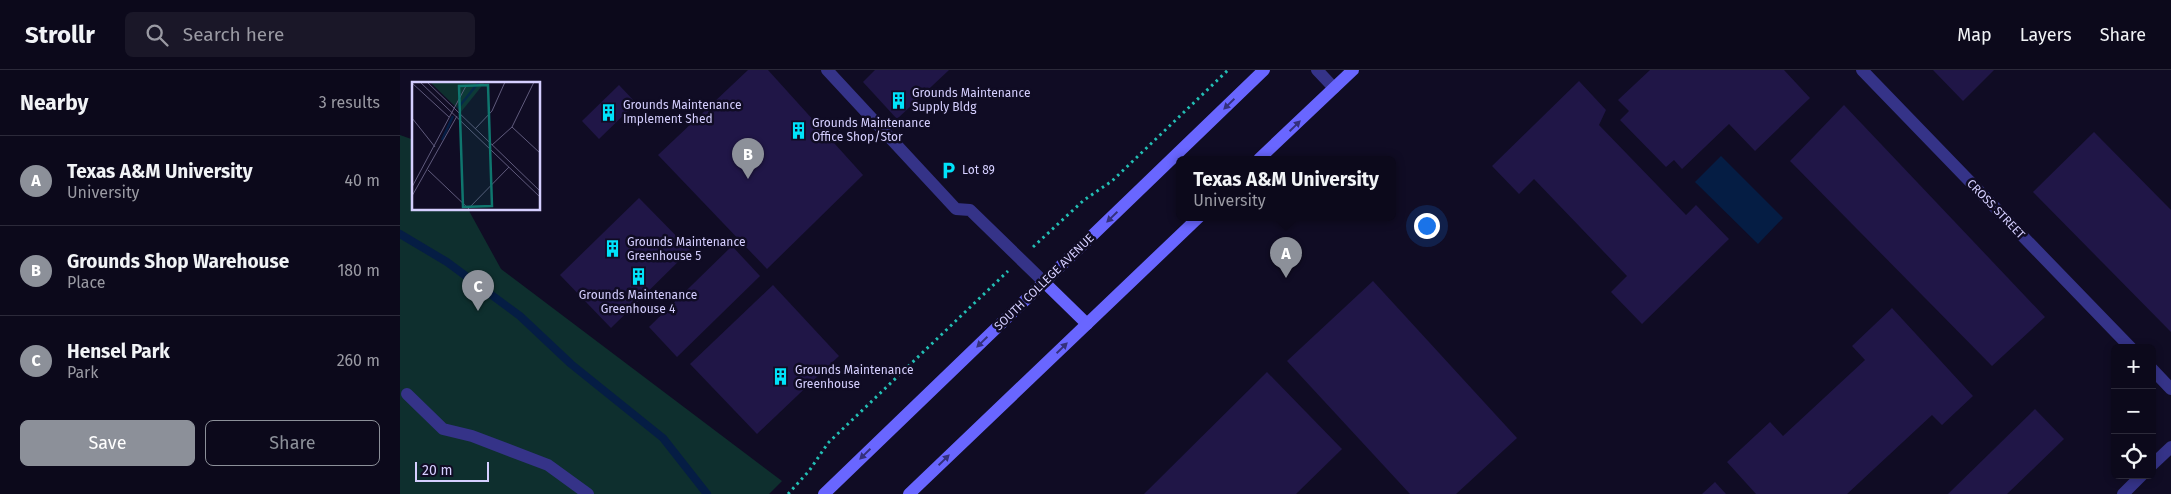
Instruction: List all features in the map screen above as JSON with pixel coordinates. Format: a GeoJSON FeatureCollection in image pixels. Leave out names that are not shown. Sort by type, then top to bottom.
{"type":"FeatureCollection","features":[{"type":"Feature","properties":{"kind":"main road","name":"SOUTH COLLEGE AVENUE"},"geometry":{"type":"LineString","coordinates":[[824,494],[1264,70]]}},
{"type":"Feature","properties":{"kind":"main road"},"geometry":{"type":"LineString","coordinates":[[1263,156],[1353,70]]}},
{"type":"Feature","properties":{"kind":"main road"},"geometry":{"type":"LineString","coordinates":[[909,494],[1195,221]]}},
{"type":"Feature","properties":{"kind":"main road"},"geometry":{"type":"LineString","coordinates":[[1044,282],[1087,324]]}},
{"type":"Feature","properties":{"kind":"street"},"geometry":{"type":"LineString","coordinates":[[827,70],[956,209],[970,210],[1044,282]]}},
{"type":"Feature","properties":{"kind":"street"},"geometry":{"type":"LineString","coordinates":[[1317,70],[1334,88]]}},
{"type":"Feature","properties":{"kind":"street","name":"CROSS STREET"},"geometry":{"type":"LineString","coordinates":[[1862,70],[2127,344]]}},
{"type":"Feature","properties":{"kind":"street"},"geometry":{"type":"LineString","coordinates":[[2156,373],[2171,389]]}},
{"type":"Feature","properties":{"kind":"street"},"geometry":{"type":"LineString","coordinates":[[407,394],[442,429],[472,436],[548,465],[588,494]]}},
{"type":"Feature","properties":{"kind":"street"},"geometry":{"type":"LineString","coordinates":[[2156,461],[2171,447]]}},
{"type":"Feature","properties":{"kind":"street"},"geometry":{"type":"LineString","coordinates":[[2123,494],[2138,479]]}},
{"type":"Feature","properties":{"kind":"path"},"geometry":{"type":"LineString","coordinates":[[1043,237],[1084,200],[1112,181],[1228,70]]}},
{"type":"Feature","properties":{"kind":"path"},"geometry":{"type":"LineString","coordinates":[[788,494],[809,471],[828,443],[1003,276]]}},
{"type":"Feature","properties":{"kind":"green space"},"geometry":{"type":"Polygon","coordinates":[[[400,135],[412,139],[412,210],[469,210],[501,269],[782,481],[769,494],[400,494],[400,135]]]}},
{"type":"Feature","properties":{"kind":"water"},"geometry":{"type":"Polygon","coordinates":[[[1721,156],[1783,218],[1758,244],[1695,182],[1721,156]]]}},
{"type":"Feature","properties":{"kind":"building"},"geometry":{"type":"Polygon","coordinates":[[[748,70],[768,70],[863,175],[767,269],[658,155],[748,70]]]}},
{"type":"Feature","properties":{"kind":"building","name":"Grounds Maintenance Supply Bldg"},"geometry":{"type":"Polygon","coordinates":[[[875,70],[949,70],[897,119],[863,82],[875,70]]]}},
{"type":"Feature","properties":{"kind":"building"},"geometry":{"type":"Polygon","coordinates":[[[1650,70],[1784,70],[1810,98],[1755,151],[1729,124],[1682,169],[1674,160],[1666,167],[1620,120],[1629,111],[1618,100],[1650,70]]]}},
{"type":"Feature","properties":{"kind":"building"},"geometry":{"type":"Polygon","coordinates":[[[1933,70],[1994,70],[1963,101],[1933,70]]]}},
{"type":"Feature","properties":{"kind":"building"},"geometry":{"type":"Polygon","coordinates":[[[1579,81],[1606,110],[1599,125],[1686,215],[1696,205],[1729,239],[1642,324],[1611,292],[1627,276],[1534,179],[1519,194],[1492,166],[1579,81]]]}},
{"type":"Feature","properties":{"kind":"building","name":"Grounds Maintenance Implement Shed"},"geometry":{"type":"Polygon","coordinates":[[[619,85],[636,103],[599,139],[582,121],[619,85]]]}},
{"type":"Feature","properties":{"kind":"building"},"geometry":{"type":"Polygon","coordinates":[[[1844,105],[2045,317],[1992,366],[1790,161],[1844,105]]]}},
{"type":"Feature","properties":{"kind":"building"},"geometry":{"type":"Polygon","coordinates":[[[2094,132],[2171,210],[2171,332],[2033,192],[2094,132]]]}},
{"type":"Feature","properties":{"kind":"building"},"geometry":{"type":"Polygon","coordinates":[[[639,198],[690,250],[611,328],[560,275],[639,198]]]}},
{"type":"Feature","properties":{"kind":"building"},"geometry":{"type":"Polygon","coordinates":[[[732,246],[760,276],[677,357],[649,327],[732,246]]]}},
{"type":"Feature","properties":{"kind":"building"},"geometry":{"type":"Polygon","coordinates":[[[1373,281],[1517,438],[1456,494],[1410,494],[1287,361],[1373,281]]]}},
{"type":"Feature","properties":{"kind":"building"},"geometry":{"type":"Polygon","coordinates":[[[773,285],[839,356],[757,434],[690,364],[773,285]]]}},
{"type":"Feature","properties":{"kind":"building"},"geometry":{"type":"Polygon","coordinates":[[[1892,308],[1973,396],[1942,425],[1932,415],[1847,494],[1756,494],[1727,462],[1770,422],[1783,436],[1865,360],[1852,346],[1892,308]]]}},
{"type":"Feature","properties":{"kind":"building"},"geometry":{"type":"Polygon","coordinates":[[[1267,372],[1342,449],[1296,494],[1144,494],[1267,372]]]}},
{"type":"Feature","properties":{"kind":"building"},"geometry":{"type":"Polygon","coordinates":[[[2035,409],[2064,439],[2007,494],[1948,494],[2035,409]]]}},
{"type":"Feature","properties":{"kind":"building"},"geometry":{"type":"Polygon","coordinates":[[[1715,482],[1726,494],[1702,494],[1715,482]]]}},
{"type":"Feature","properties":{"kind":"waterway"},"geometry":{"type":"LineString","coordinates":[[400,234],[447,262],[520,316],[571,364],[663,438],[707,494]]}},
{"type":"Feature","properties":{"kind":"place","name":"Grounds Maintenance Supply Bldg"},"geometry":{"type":"Point","coordinates":[898,100]}},
{"type":"Feature","properties":{"kind":"place","name":"Grounds Maintenance Implement Shed"},"geometry":{"type":"Point","coordinates":[609,112]}},
{"type":"Feature","properties":{"kind":"place","name":"Grounds Maintenance Office Shop/Stor"},"geometry":{"type":"Point","coordinates":[798,130]}},
{"type":"Feature","properties":{"kind":"place","name":"Lot 89"},"geometry":{"type":"Point","coordinates":[948,170]}},
{"type":"Feature","properties":{"kind":"place","name":"Grounds Shop Warehouse"},"geometry":{"type":"Point","coordinates":[748,179]}},
{"type":"Feature","properties":{"kind":"place","name":"Grounds Maintenance Greenhouse 5"},"geometry":{"type":"Point","coordinates":[613,249]}},
{"type":"Feature","properties":{"kind":"place","name":"Grounds Maintenance Greenhouse 4"},"geometry":{"type":"Point","coordinates":[638,276]}},
{"type":"Feature","properties":{"kind":"place","name":"Texas A&M University"},"geometry":{"type":"Point","coordinates":[1286,278]}},
{"type":"Feature","properties":{"kind":"place","name":"Hensel Park"},"geometry":{"type":"Point","coordinates":[478,311]}},
{"type":"Feature","properties":{"kind":"place","name":"Grounds Maintenance Greenhouse"},"geometry":{"type":"Point","coordinates":[781,377]}}]}
